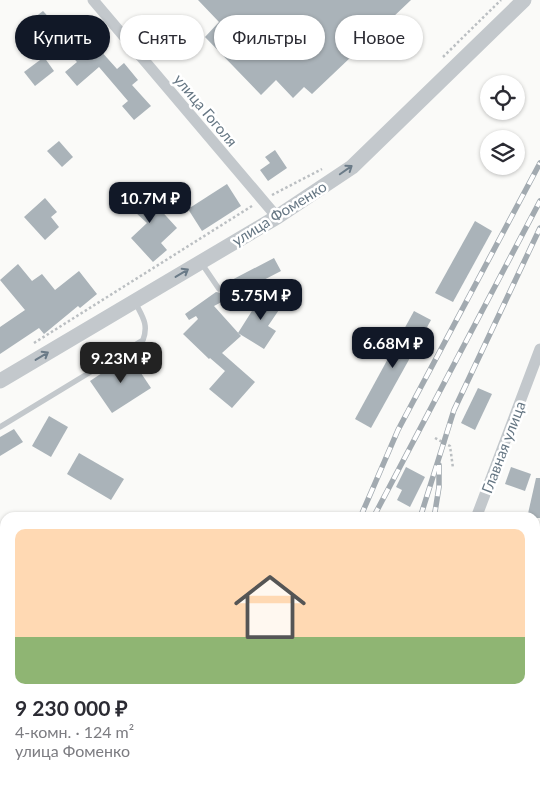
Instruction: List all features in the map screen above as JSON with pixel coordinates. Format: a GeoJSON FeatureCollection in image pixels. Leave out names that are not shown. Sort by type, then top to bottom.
{"type":"FeatureCollection","features":[{"type":"Feature","properties":{"kind":"street","name":"улица Гоголя"},"geometry":{"type":"LineString","coordinates":[[93,0],[277,217]]}},
{"type":"Feature","properties":{"kind":"street","name":"улица Фоменко"},"geometry":{"type":"LineString","coordinates":[[0,381],[277,217],[352,166],[524,0]]}},
{"type":"Feature","properties":{"kind":"street","name":"Главная улица"},"geometry":{"type":"LineString","coordinates":[[478,512],[540,349]]}},
{"type":"Feature","properties":{"kind":"lane"},"geometry":{"type":"LineString","coordinates":[[200,262],[220,289]]}},
{"type":"Feature","properties":{"kind":"lane"},"geometry":{"type":"LineString","coordinates":[[0,426],[143,340],[146,332],[145,321],[134,302]]}},
{"type":"Feature","properties":{"kind":"path"},"geometry":{"type":"LineString","coordinates":[[435,438],[450,446],[453,468]]}},
{"type":"Feature","properties":{"kind":"building"},"geometry":{"type":"Polygon","coordinates":[[[198,0],[411,0],[395,15],[335,15],[335,60],[348,60],[312,94],[304,87],[293,98],[276,80],[261,95],[227,60],[325,60],[325,15],[214,15],[214,17],[198,0]]]}},
{"type":"Feature","properties":{"kind":"building"},"geometry":{"type":"Polygon","coordinates":[[[43,11],[47,15],[38,15],[43,11]]]}},
{"type":"Feature","properties":{"kind":"building"},"geometry":{"type":"Polygon","coordinates":[[[214,27],[214,46],[205,37],[214,27]]]}},
{"type":"Feature","properties":{"kind":"building"},"geometry":{"type":"Polygon","coordinates":[[[40,60],[46,60],[54,71],[35,86],[24,72],[40,60]]]}},
{"type":"Feature","properties":{"kind":"building"},"geometry":{"type":"Polygon","coordinates":[[[75,60],[109,60],[117,69],[124,63],[138,80],[132,85],[151,106],[134,120],[122,106],[128,101],[99,67],[77,86],[65,72],[77,62],[75,60]]]}},
{"type":"Feature","properties":{"kind":"building"},"geometry":{"type":"Polygon","coordinates":[[[59,141],[73,157],[62,167],[47,151],[59,141]]]}},
{"type":"Feature","properties":{"kind":"building"},"geometry":{"type":"Polygon","coordinates":[[[275,150],[287,168],[268,181],[260,170],[270,163],[265,157],[275,150]]]}},
{"type":"Feature","properties":{"kind":"building"},"geometry":{"type":"Polygon","coordinates":[[[227,184],[241,206],[202,231],[188,209],[227,184]]]}},
{"type":"Feature","properties":{"kind":"building"},"geometry":{"type":"Polygon","coordinates":[[[138,186],[158,204],[157,206],[177,228],[161,243],[167,250],[153,262],[131,238],[147,223],[123,201],[138,186]]]}},
{"type":"Feature","properties":{"kind":"building"},"geometry":{"type":"Polygon","coordinates":[[[45,198],[57,212],[51,217],[59,227],[45,240],[24,217],[45,198]]]}},
{"type":"Feature","properties":{"kind":"building"},"geometry":{"type":"Polygon","coordinates":[[[475,221],[492,231],[453,302],[435,293],[475,221]]]}},
{"type":"Feature","properties":{"kind":"building"},"geometry":{"type":"Polygon","coordinates":[[[274,258],[281,271],[214,306],[241,336],[222,353],[255,382],[232,408],[209,389],[225,371],[209,359],[183,334],[198,319],[196,316],[189,320],[185,314],[216,292],[222,293],[224,284],[274,258]]]}},
{"type":"Feature","properties":{"kind":"building"},"geometry":{"type":"Polygon","coordinates":[[[18,264],[32,281],[42,274],[55,290],[79,271],[97,294],[80,308],[78,306],[44,334],[39,328],[0,354],[0,327],[25,310],[0,280],[18,264]]]}},
{"type":"Feature","properties":{"kind":"building"},"geometry":{"type":"Polygon","coordinates":[[[264,292],[283,304],[268,326],[276,331],[264,349],[238,333],[264,292]]]}},
{"type":"Feature","properties":{"kind":"building"},"geometry":{"type":"Polygon","coordinates":[[[414,311],[431,320],[371,428],[355,419],[414,311]]]}},
{"type":"Feature","properties":{"kind":"building"},"geometry":{"type":"Polygon","coordinates":[[[129,355],[151,388],[112,413],[90,381],[129,355]]]}},
{"type":"Feature","properties":{"kind":"building"},"geometry":{"type":"Polygon","coordinates":[[[478,388],[492,394],[475,430],[461,423],[478,388]]]}},
{"type":"Feature","properties":{"kind":"building"},"geometry":{"type":"Polygon","coordinates":[[[49,416],[68,427],[51,457],[32,446],[49,416]]]}},
{"type":"Feature","properties":{"kind":"building"},"geometry":{"type":"Polygon","coordinates":[[[14,429],[23,442],[0,456],[0,437],[14,429]]]}},
{"type":"Feature","properties":{"kind":"building"},"geometry":{"type":"Polygon","coordinates":[[[79,453],[124,479],[111,500],[67,474],[79,453]]]}},
{"type":"Feature","properties":{"kind":"building"},"geometry":{"type":"Polygon","coordinates":[[[406,467],[425,477],[410,507],[397,500],[402,490],[396,487],[406,467]]]}},
{"type":"Feature","properties":{"kind":"building"},"geometry":{"type":"Polygon","coordinates":[[[511,467],[531,474],[525,491],[505,484],[511,467]]]}},
{"type":"Feature","properties":{"kind":"building"},"geometry":{"type":"Polygon","coordinates":[[[536,478],[540,478],[540,512],[528,512],[536,478]]]}},
{"type":"Feature","properties":{"kind":"railway"},"geometry":{"type":"LineString","coordinates":[[363,512],[398,430],[540,163]]}},
{"type":"Feature","properties":{"kind":"railway"},"geometry":{"type":"LineString","coordinates":[[376,512],[540,201]]}},
{"type":"Feature","properties":{"kind":"railway"},"geometry":{"type":"LineString","coordinates":[[422,512],[454,410],[540,228]]}},
{"type":"Feature","properties":{"kind":"railway"},"geometry":{"type":"LineString","coordinates":[[435,512],[439,487],[439,465]]}}]}
